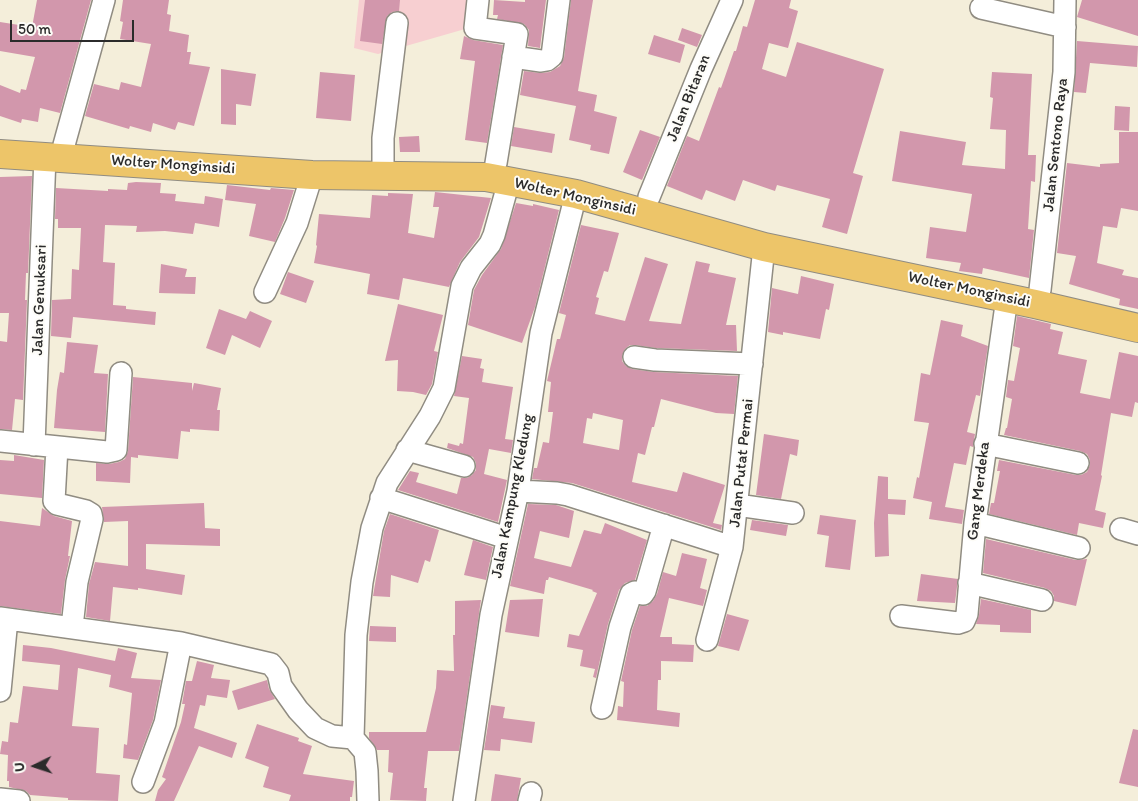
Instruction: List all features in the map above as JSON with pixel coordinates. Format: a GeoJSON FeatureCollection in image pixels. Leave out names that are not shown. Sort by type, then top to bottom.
{"type":"FeatureCollection","features":[{"type":"Feature","properties":{"kind":"main road","name":"Wolter Monginsidi"},"geometry":{"type":"LineString","coordinates":[[0,141],[55,150],[312,175],[383,156]]}},
{"type":"Feature","properties":{"kind":"main road","name":"Wolter Monginsidi"},"geometry":{"type":"LineString","coordinates":[[0,154],[55,150],[317,158],[383,156],[486,177],[500,158]]}},
{"type":"Feature","properties":{"kind":"main road","name":"Wolter Monginsidi"},"geometry":{"type":"LineString","coordinates":[[500,158],[1138,328]]}},
{"type":"Feature","properties":{"kind":"main road","name":"Wolter Monginsidi"},"geometry":{"type":"LineString","coordinates":[[500,158],[576,194],[764,247],[994,291],[1040,290],[1138,312]]}},
{"type":"Feature","properties":{"kind":"street","name":"Jalan Genuksari"},"geometry":{"type":"LineString","coordinates":[[34,445],[55,150],[104,0]]}},
{"type":"Feature","properties":{"kind":"street"},"geometry":{"type":"LineString","coordinates":[[368,801],[368,771],[365,752],[353,738],[356,635],[362,582],[372,528],[381,498],[396,468],[430,416],[444,388],[462,286],[471,268],[490,244],[494,235],[500,158],[516,34],[475,28],[478,0]]}},
{"type":"Feature","properties":{"kind":"street"},"geometry":{"type":"LineString","coordinates":[[513,57],[540,61],[547,60],[552,56],[559,0]]}},
{"type":"Feature","properties":{"kind":"street","name":"Jalan Bitaran"},"geometry":{"type":"LineString","coordinates":[[649,197],[701,68],[732,0]]}},
{"type":"Feature","properties":{"kind":"street","name":"Jalan Sentono Raya"},"geometry":{"type":"LineString","coordinates":[[1040,290],[1061,102],[1065,0]]}},
{"type":"Feature","properties":{"kind":"street"},"geometry":{"type":"LineString","coordinates":[[981,8],[1065,27]]}},
{"type":"Feature","properties":{"kind":"street"},"geometry":{"type":"LineString","coordinates":[[383,156],[397,23]]}},
{"type":"Feature","properties":{"kind":"street"},"geometry":{"type":"LineString","coordinates":[[264,292],[297,223],[312,175]]}},
{"type":"Feature","properties":{"kind":"street","name":"Jalan Kampung Kledung"},"geometry":{"type":"LineString","coordinates":[[464,801],[491,614],[518,491],[541,332],[576,194]]}},
{"type":"Feature","properties":{"kind":"street","name":"Jalan Putat Permai"},"geometry":{"type":"LineString","coordinates":[[518,491],[568,495],[732,547],[764,247]]}},
{"type":"Feature","properties":{"kind":"street","name":"Gang Merdeka"},"geometry":{"type":"LineString","coordinates":[[901,616],[958,623],[964,620],[967,614],[974,523],[985,444],[994,291]]}},
{"type":"Feature","properties":{"kind":"street"},"geometry":{"type":"LineString","coordinates":[[634,357],[655,360],[752,364]]}},
{"type":"Feature","properties":{"kind":"street"},"geometry":{"type":"LineString","coordinates":[[0,441],[107,452],[116,450],[121,373]]}},
{"type":"Feature","properties":{"kind":"street"},"geometry":{"type":"LineString","coordinates":[[985,444],[1078,463]]}},
{"type":"Feature","properties":{"kind":"street"},"geometry":{"type":"LineString","coordinates":[[57,447],[54,501],[57,504],[86,511],[91,514],[92,519],[77,582],[72,627]]}},
{"type":"Feature","properties":{"kind":"street"},"geometry":{"type":"LineString","coordinates":[[407,450],[464,466]]}},
{"type":"Feature","properties":{"kind":"street"},"geometry":{"type":"LineString","coordinates":[[381,498],[507,538]]}},
{"type":"Feature","properties":{"kind":"street"},"geometry":{"type":"LineString","coordinates":[[737,505],[793,513]]}},
{"type":"Feature","properties":{"kind":"street"},"geometry":{"type":"LineString","coordinates":[[974,523],[1079,548]]}},
{"type":"Feature","properties":{"kind":"street"},"geometry":{"type":"LineString","coordinates":[[602,708],[620,627],[628,602],[632,592],[643,594],[645,591],[664,525]]}},
{"type":"Feature","properties":{"kind":"street"},"geometry":{"type":"LineString","coordinates":[[707,640],[732,547]]}},
{"type":"Feature","properties":{"kind":"street"},"geometry":{"type":"LineString","coordinates":[[969,583],[1042,600]]}},
{"type":"Feature","properties":{"kind":"street"},"geometry":{"type":"LineString","coordinates":[[0,691],[3,618],[181,643],[271,664],[278,673],[282,686],[298,710],[315,728],[332,736],[353,738]]}},
{"type":"Feature","properties":{"kind":"street"},"geometry":{"type":"LineString","coordinates":[[142,782],[165,722],[181,643]]}},
{"type":"Feature","properties":{"kind":"street"},"geometry":{"type":"LineString","coordinates":[[0,799],[19,801]]}},
{"type":"Feature","properties":{"kind":"shaded area"},"geometry":{"type":"Polygon","coordinates":[[[359,0],[476,0],[472,27],[378,54],[354,48],[359,0]]]}},
{"type":"Feature","properties":{"kind":"building"},"geometry":{"type":"Polygon","coordinates":[[[37,0],[91,0],[60,113],[40,108],[38,122],[22,119],[21,123],[0,116],[0,85],[20,93],[21,89],[26,90],[35,57],[0,51],[0,22],[32,27],[37,0]]]}},
{"type":"Feature","properties":{"kind":"building"},"geometry":{"type":"Polygon","coordinates":[[[123,0],[169,0],[167,14],[171,15],[169,31],[189,35],[187,52],[191,52],[189,64],[210,67],[194,126],[178,122],[175,130],[153,123],[151,132],[130,126],[129,129],[85,116],[94,84],[119,90],[121,82],[141,87],[151,44],[120,39],[123,22],[120,21],[123,0]]]}},
{"type":"Feature","properties":{"kind":"building"},"geometry":{"type":"Polygon","coordinates":[[[365,0],[400,0],[399,11],[392,12],[387,16],[382,44],[360,41],[365,0]]]}},
{"type":"Feature","properties":{"kind":"building"},"geometry":{"type":"Polygon","coordinates":[[[494,0],[525,2],[525,0],[546,0],[540,48],[528,46],[529,30],[524,24],[497,19],[498,15],[493,15],[494,0]]]}},
{"type":"Feature","properties":{"kind":"building"},"geometry":{"type":"Polygon","coordinates":[[[571,0],[593,0],[578,91],[597,95],[594,111],[617,117],[609,154],[590,150],[591,145],[569,140],[576,106],[520,95],[524,71],[550,72],[560,66],[564,58],[571,0]]]}},
{"type":"Feature","properties":{"kind":"building"},"geometry":{"type":"Polygon","coordinates":[[[755,0],[791,0],[789,8],[798,11],[788,48],[769,43],[762,69],[786,77],[797,42],[884,69],[853,173],[863,176],[847,234],[822,227],[830,199],[777,185],[775,191],[743,180],[735,201],[706,190],[702,200],[667,186],[687,136],[699,141],[719,87],[721,88],[734,51],[736,51],[743,26],[747,27],[755,0]]]}},
{"type":"Feature","properties":{"kind":"building"},"geometry":{"type":"Polygon","coordinates":[[[1082,0],[1138,0],[1138,36],[1077,17],[1082,0]]]}},
{"type":"Feature","properties":{"kind":"building"},"geometry":{"type":"Polygon","coordinates":[[[682,28],[702,35],[697,47],[678,40],[682,28]]]}},
{"type":"Feature","properties":{"kind":"building"},"geometry":{"type":"Polygon","coordinates":[[[654,35],[685,45],[680,63],[648,54],[654,35]]]}},
{"type":"Feature","properties":{"kind":"building"},"geometry":{"type":"Polygon","coordinates":[[[464,36],[473,40],[503,45],[487,143],[465,140],[475,61],[460,59],[464,36]]]}},
{"type":"Feature","properties":{"kind":"building"},"geometry":{"type":"Polygon","coordinates":[[[1077,41],[1138,46],[1137,67],[1090,63],[1086,93],[1074,92],[1077,41]]]}},
{"type":"Feature","properties":{"kind":"building"},"geometry":{"type":"Polygon","coordinates":[[[221,69],[256,74],[251,106],[236,104],[236,125],[221,124],[221,69]]]}},
{"type":"Feature","properties":{"kind":"building"},"geometry":{"type":"Polygon","coordinates":[[[320,72],[355,75],[351,121],[316,118],[320,72]]]}},
{"type":"Feature","properties":{"kind":"building"},"geometry":{"type":"Polygon","coordinates":[[[992,72],[1032,74],[1028,155],[1036,155],[1035,182],[1031,181],[1028,229],[1034,230],[1029,278],[983,268],[982,274],[959,271],[961,263],[926,258],[930,227],[966,232],[972,194],[892,181],[900,131],[966,142],[962,165],[1005,169],[1006,130],[990,129],[993,98],[990,97],[992,72]]]}},
{"type":"Feature","properties":{"kind":"building"},"geometry":{"type":"Polygon","coordinates":[[[1115,106],[1130,107],[1129,131],[1114,130],[1115,106]]]}},
{"type":"Feature","properties":{"kind":"building"},"geometry":{"type":"Polygon","coordinates":[[[514,127],[555,134],[552,153],[511,146],[514,127]]]}},
{"type":"Feature","properties":{"kind":"building"},"geometry":{"type":"Polygon","coordinates":[[[640,130],[660,137],[642,180],[623,172],[640,130]]]}},
{"type":"Feature","properties":{"kind":"building"},"geometry":{"type":"Polygon","coordinates":[[[1119,132],[1138,132],[1138,211],[1121,208],[1117,228],[1103,226],[1097,263],[1124,270],[1122,275],[1138,278],[1138,309],[1119,305],[1120,299],[1069,284],[1076,256],[1057,253],[1067,163],[1100,167],[1100,164],[1119,163],[1119,132]]]}},
{"type":"Feature","properties":{"kind":"building"},"geometry":{"type":"Polygon","coordinates":[[[419,136],[420,152],[400,152],[399,137],[419,136]]]}},
{"type":"Feature","properties":{"kind":"building"},"geometry":{"type":"Polygon","coordinates":[[[32,176],[28,273],[26,273],[25,300],[27,300],[23,400],[15,399],[12,430],[0,429],[0,341],[7,342],[9,313],[0,313],[0,177],[32,176]]]}},
{"type":"Feature","properties":{"kind":"building"},"geometry":{"type":"Polygon","coordinates":[[[128,183],[161,183],[160,193],[176,194],[175,201],[204,204],[205,196],[223,199],[219,227],[195,223],[193,234],[165,231],[136,232],[137,226],[105,225],[103,262],[115,263],[113,305],[126,306],[126,309],[156,312],[155,325],[73,317],[71,338],[51,336],[52,300],[71,299],[72,269],[79,270],[81,228],[58,228],[58,219],[55,219],[56,188],[108,191],[108,189],[127,190],[128,183]]]}},
{"type":"Feature","properties":{"kind":"building"},"geometry":{"type":"Polygon","coordinates":[[[227,185],[270,190],[271,188],[294,190],[275,242],[249,236],[256,204],[225,200],[227,185]]]}},
{"type":"Feature","properties":{"kind":"building"},"geometry":{"type":"Polygon","coordinates":[[[435,192],[491,198],[479,237],[460,262],[449,287],[403,278],[399,300],[367,294],[370,274],[314,263],[319,214],[370,218],[372,195],[388,196],[388,193],[413,194],[408,233],[434,238],[439,207],[433,207],[435,192]]]}},
{"type":"Feature","properties":{"kind":"building"},"geometry":{"type":"Polygon","coordinates":[[[516,203],[533,206],[533,204],[559,210],[535,307],[522,343],[468,325],[474,290],[482,275],[501,249],[516,203]]]}},
{"type":"Feature","properties":{"kind":"building"},"geometry":{"type":"Polygon","coordinates":[[[581,225],[619,233],[608,272],[604,271],[596,297],[599,298],[595,314],[625,321],[645,257],[668,264],[649,321],[681,324],[696,261],[710,264],[708,272],[736,278],[726,325],[736,325],[737,351],[656,348],[630,345],[625,349],[622,356],[622,361],[632,369],[654,372],[738,376],[734,414],[716,413],[661,399],[645,455],[638,453],[632,482],[677,492],[683,472],[725,485],[713,523],[722,525],[721,530],[572,483],[532,479],[534,468],[537,468],[543,442],[549,443],[553,412],[548,412],[551,382],[547,381],[557,339],[560,339],[566,315],[559,313],[581,225]],[[593,413],[592,419],[587,418],[583,443],[619,450],[623,420],[593,413]]]}},
{"type":"Feature","properties":{"kind":"building"},"geometry":{"type":"Polygon","coordinates":[[[161,264],[187,269],[185,277],[196,277],[195,294],[159,293],[161,264]]]}},
{"type":"Feature","properties":{"kind":"building"},"geometry":{"type":"Polygon","coordinates":[[[288,272],[314,281],[306,303],[280,294],[288,272]]]}},
{"type":"Feature","properties":{"kind":"building"},"geometry":{"type":"Polygon","coordinates":[[[801,276],[834,284],[829,310],[826,309],[820,339],[783,332],[783,335],[768,332],[772,288],[798,294],[801,276]]]}},
{"type":"Feature","properties":{"kind":"building"},"geometry":{"type":"Polygon","coordinates":[[[398,304],[443,315],[434,351],[438,352],[432,384],[426,395],[397,391],[398,360],[385,361],[398,304]]]}},
{"type":"Feature","properties":{"kind":"building"},"geometry":{"type":"Polygon","coordinates":[[[219,309],[246,319],[250,311],[272,321],[260,348],[232,335],[225,355],[206,348],[219,309]]]}},
{"type":"Feature","properties":{"kind":"building"},"geometry":{"type":"Polygon","coordinates":[[[1017,316],[1051,324],[1050,329],[1063,332],[1058,354],[1087,360],[1080,393],[1110,399],[1119,352],[1138,356],[1138,403],[1135,402],[1132,417],[1111,413],[1095,510],[1106,513],[1103,528],[1079,523],[1077,535],[989,514],[991,503],[994,503],[1000,471],[997,471],[999,460],[1076,475],[1087,472],[1090,465],[1087,454],[1080,451],[1004,435],[1012,399],[1006,397],[1008,380],[1014,381],[1020,348],[1013,346],[1017,316]]]}},
{"type":"Feature","properties":{"kind":"building"},"geometry":{"type":"Polygon","coordinates":[[[941,320],[963,325],[961,336],[988,346],[980,396],[976,395],[967,432],[975,434],[973,447],[970,446],[966,465],[954,463],[945,507],[964,510],[962,524],[929,519],[932,502],[913,498],[917,477],[919,478],[929,423],[914,421],[921,373],[930,375],[941,320]]]}},
{"type":"Feature","properties":{"kind":"building"},"geometry":{"type":"Polygon","coordinates":[[[67,342],[98,345],[94,373],[108,374],[105,432],[54,428],[57,390],[60,372],[64,373],[67,342]]]}},
{"type":"Feature","properties":{"kind":"building"},"geometry":{"type":"Polygon","coordinates":[[[462,356],[482,359],[480,368],[484,369],[482,382],[513,387],[505,439],[513,440],[511,453],[489,449],[484,474],[507,480],[498,522],[398,490],[410,471],[419,473],[416,482],[457,494],[461,478],[467,478],[476,470],[476,463],[473,457],[447,448],[448,443],[459,446],[460,443],[463,444],[469,398],[454,396],[462,356]]]}},
{"type":"Feature","properties":{"kind":"building"},"geometry":{"type":"Polygon","coordinates":[[[133,377],[192,383],[192,391],[194,383],[221,388],[217,410],[220,410],[219,431],[190,429],[190,432],[181,431],[178,459],[138,455],[138,458],[131,457],[130,483],[96,481],[96,463],[109,464],[119,462],[125,459],[128,451],[133,377]]]}},
{"type":"Feature","properties":{"kind":"building"},"geometry":{"type":"Polygon","coordinates":[[[764,434],[799,440],[797,456],[790,454],[781,499],[756,495],[764,434]]]}},
{"type":"Feature","properties":{"kind":"building"},"geometry":{"type":"Polygon","coordinates":[[[14,455],[44,460],[42,498],[0,494],[0,460],[14,461],[14,455]]]}},
{"type":"Feature","properties":{"kind":"building"},"geometry":{"type":"Polygon","coordinates":[[[878,476],[888,477],[888,499],[906,500],[905,515],[888,514],[889,556],[875,557],[874,523],[878,476]]]}},
{"type":"Feature","properties":{"kind":"building"},"geometry":{"type":"Polygon","coordinates":[[[204,503],[205,528],[220,529],[220,546],[146,544],[146,569],[185,575],[182,595],[138,588],[138,590],[113,587],[110,621],[86,617],[89,584],[95,562],[128,566],[128,521],[104,522],[102,507],[204,503]]]}},
{"type":"Feature","properties":{"kind":"building"},"geometry":{"type":"Polygon","coordinates":[[[528,504],[556,505],[574,511],[569,538],[540,531],[534,558],[571,567],[584,530],[601,534],[605,523],[647,540],[635,580],[625,583],[619,590],[608,624],[596,678],[593,677],[595,669],[580,666],[583,650],[567,647],[569,634],[579,636],[597,593],[593,590],[549,577],[546,580],[544,594],[510,586],[528,504]]]}},
{"type":"Feature","properties":{"kind":"building"},"geometry":{"type":"Polygon","coordinates":[[[42,508],[54,516],[72,521],[68,556],[70,556],[61,614],[0,606],[0,521],[40,526],[42,508]]]}},
{"type":"Feature","properties":{"kind":"building"},"geometry":{"type":"Polygon","coordinates":[[[390,514],[439,530],[430,562],[425,560],[418,583],[391,575],[390,597],[373,596],[384,531],[390,514]]]}},
{"type":"Feature","properties":{"kind":"building"},"geometry":{"type":"Polygon","coordinates":[[[820,515],[856,520],[850,570],[825,567],[829,536],[817,534],[820,515]]]}},
{"type":"Feature","properties":{"kind":"building"},"geometry":{"type":"Polygon","coordinates":[[[752,520],[788,525],[786,536],[750,530],[752,520]]]}},
{"type":"Feature","properties":{"kind":"building"},"geometry":{"type":"Polygon","coordinates":[[[986,539],[1076,560],[1087,559],[1076,606],[1054,601],[1051,591],[1045,588],[983,573],[986,539]]]}},
{"type":"Feature","properties":{"kind":"building"},"geometry":{"type":"Polygon","coordinates":[[[473,540],[493,547],[486,580],[464,575],[473,540]]]}},
{"type":"Feature","properties":{"kind":"building"},"geometry":{"type":"Polygon","coordinates":[[[682,553],[707,559],[700,588],[707,590],[703,606],[669,598],[660,637],[672,637],[672,644],[694,645],[693,662],[661,661],[661,680],[658,680],[657,710],[680,713],[679,727],[617,720],[618,706],[623,707],[624,682],[621,681],[632,630],[640,606],[647,606],[653,601],[663,572],[676,576],[682,553]]]}},
{"type":"Feature","properties":{"kind":"building"},"geometry":{"type":"Polygon","coordinates":[[[921,574],[958,579],[955,603],[917,601],[921,574]]]}},
{"type":"Feature","properties":{"kind":"building"},"geometry":{"type":"Polygon","coordinates":[[[543,599],[539,637],[505,632],[510,600],[543,599]]]}},
{"type":"Feature","properties":{"kind":"building"},"geometry":{"type":"Polygon","coordinates":[[[981,599],[1031,610],[1031,633],[1000,632],[1000,625],[976,624],[981,599]]]}},
{"type":"Feature","properties":{"kind":"building"},"geometry":{"type":"Polygon","coordinates":[[[481,600],[459,751],[428,751],[424,788],[427,788],[426,801],[390,800],[393,773],[388,772],[389,750],[377,750],[369,738],[369,732],[426,732],[436,688],[437,670],[454,671],[453,635],[455,635],[455,601],[481,600]]]}},
{"type":"Feature","properties":{"kind":"building"},"geometry":{"type":"Polygon","coordinates":[[[727,614],[749,620],[739,651],[718,646],[727,614]]]}},
{"type":"Feature","properties":{"kind":"building"},"geometry":{"type":"Polygon","coordinates":[[[370,626],[396,627],[396,642],[369,641],[370,626]]]}},
{"type":"Feature","properties":{"kind":"building"},"geometry":{"type":"Polygon","coordinates":[[[23,645],[51,648],[115,661],[118,648],[137,653],[131,678],[161,680],[153,720],[138,760],[123,758],[124,744],[127,745],[132,693],[109,687],[111,675],[78,668],[72,726],[99,728],[96,773],[120,775],[118,801],[68,800],[68,798],[30,795],[26,791],[9,787],[9,781],[7,781],[8,755],[0,754],[2,741],[8,742],[10,722],[18,723],[23,686],[58,690],[60,665],[22,661],[23,645]]]}},
{"type":"Feature","properties":{"kind":"building"},"geometry":{"type":"Polygon","coordinates":[[[197,661],[214,665],[211,678],[230,680],[227,698],[207,695],[205,706],[200,705],[194,728],[237,743],[232,758],[199,746],[174,801],[155,801],[158,790],[166,779],[162,777],[181,722],[185,704],[182,704],[186,681],[192,681],[197,661]]]}},
{"type":"Feature","properties":{"kind":"building"},"geometry":{"type":"Polygon","coordinates":[[[267,680],[269,689],[275,699],[238,710],[232,691],[267,680]]]}},
{"type":"Feature","properties":{"kind":"building"},"geometry":{"type":"Polygon","coordinates":[[[491,705],[505,707],[503,718],[535,722],[532,743],[501,739],[500,751],[484,750],[491,705]]]}},
{"type":"Feature","properties":{"kind":"building"},"geometry":{"type":"Polygon","coordinates":[[[257,724],[299,738],[298,741],[312,746],[303,774],[354,781],[350,801],[289,801],[291,795],[263,787],[269,767],[245,758],[257,724]]]}},
{"type":"Feature","properties":{"kind":"building"},"geometry":{"type":"Polygon","coordinates":[[[1133,729],[1138,730],[1138,787],[1119,783],[1133,729]]]}},
{"type":"Feature","properties":{"kind":"building"},"geometry":{"type":"Polygon","coordinates":[[[495,774],[521,778],[517,801],[491,801],[495,774]]]}}]}
